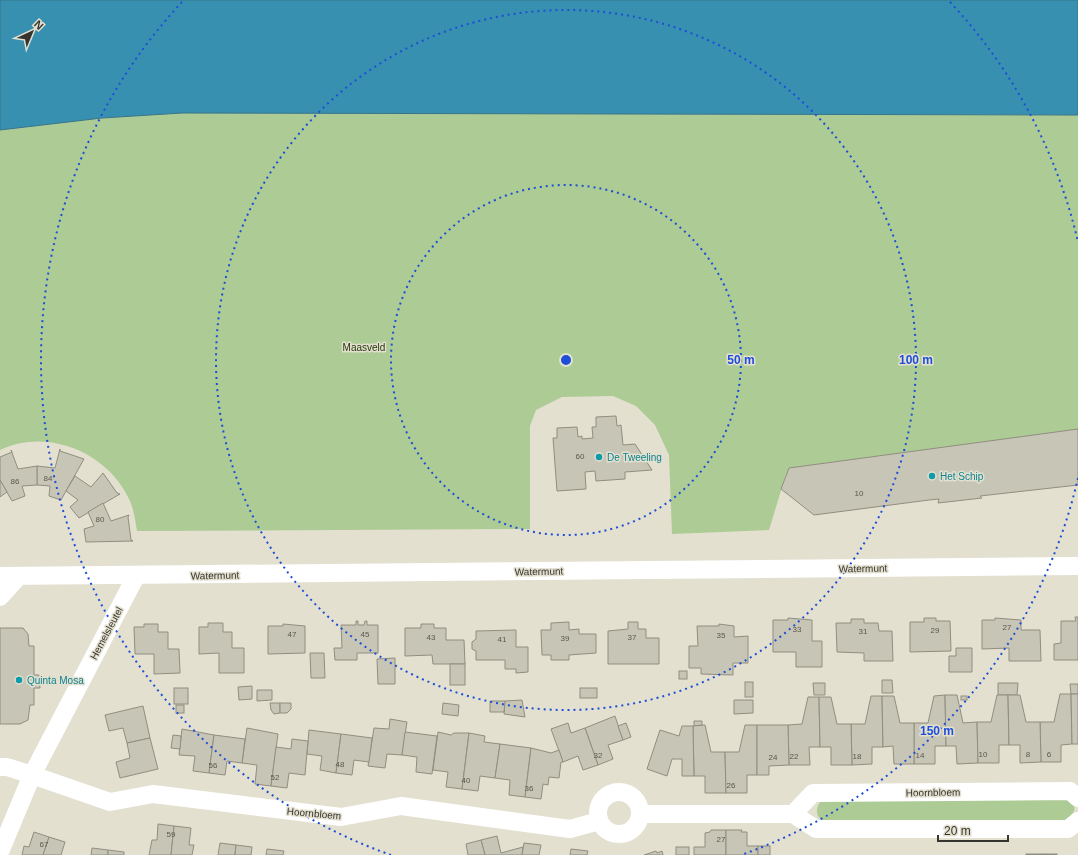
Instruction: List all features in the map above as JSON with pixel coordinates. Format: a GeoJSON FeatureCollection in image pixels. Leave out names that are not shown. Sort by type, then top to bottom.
{"type":"FeatureCollection","features":[{"type":"Feature","properties":{"kind":"street","name":"Watermunt"},"geometry":{"type":"LineString","coordinates":[[0,576],[136,576],[1078,566]]}},
{"type":"Feature","properties":{"kind":"street"},"geometry":{"type":"LineString","coordinates":[[0,598],[19,576]]}},
{"type":"Feature","properties":{"kind":"street","name":"Hemelsleutel"},"geometry":{"type":"LineString","coordinates":[[0,852],[32,775],[136,576]]}},
{"type":"Feature","properties":{"kind":"street"},"geometry":{"type":"LineString","coordinates":[[0,767],[7,767],[32,775]]}},
{"type":"Feature","properties":{"kind":"street","name":"Hoornbloem"},"geometry":{"type":"LineString","coordinates":[[32,775],[110,802],[153,794],[341,817],[401,806],[570,829],[599,821]]}},
{"type":"Feature","properties":{"kind":"street"},"geometry":{"type":"LineString","coordinates":[[617,791],[631,795],[636,800],[640,814],[636,826],[626,834],[613,834],[602,827],[599,821],[598,808],[600,802],[610,793],[617,791]]}},
{"type":"Feature","properties":{"kind":"street","name":"Hoornbloem"},"geometry":{"type":"LineString","coordinates":[[793,814],[813,793],[1070,791],[1078,798]]}},
{"type":"Feature","properties":{"kind":"street"},"geometry":{"type":"LineString","coordinates":[[640,814],[793,814],[816,829],[1068,829],[1078,821]]}},
{"type":"Feature","properties":{"kind":"green space","name":"Maasveld"},"geometry":{"type":"Polygon","coordinates":[[[182,113],[1078,115],[1078,433],[786,474],[769,530],[672,534],[669,455],[655,425],[636,406],[613,396],[562,397],[536,410],[530,426],[530,529],[137,531],[130,501],[120,484],[108,470],[92,458],[75,449],[57,443],[38,442],[19,444],[0,450],[0,130],[102,118],[182,113]]]}},
{"type":"Feature","properties":{"kind":"green space"},"geometry":{"type":"Polygon","coordinates":[[[1065,795],[1074,805],[1073,813],[1066,820],[823,822],[817,814],[817,808],[822,800],[1065,795]]]}},
{"type":"Feature","properties":{"kind":"water"},"geometry":{"type":"Polygon","coordinates":[[[0,0],[1078,0],[1078,115],[182,113],[102,118],[0,130],[0,0]]]}},
{"type":"Feature","properties":{"kind":"building","name":"De Tweeling"},"geometry":{"type":"Polygon","coordinates":[[[616,416],[617,426],[621,425],[623,445],[635,444],[652,470],[625,472],[625,479],[596,481],[595,471],[585,472],[586,489],[557,491],[553,438],[557,438],[557,428],[577,427],[578,437],[582,436],[582,439],[593,438],[592,427],[596,427],[596,417],[616,416]]]}},
{"type":"Feature","properties":{"kind":"building","name":"Het Schip"},"geometry":{"type":"Polygon","coordinates":[[[1078,429],[1078,485],[980,496],[982,498],[938,503],[939,499],[814,515],[781,489],[789,468],[1078,429]]]}},
{"type":"Feature","properties":{"kind":"building"},"geometry":{"type":"Polygon","coordinates":[[[60,449],[60,451],[84,459],[61,500],[49,496],[50,486],[37,485],[37,466],[55,468],[60,449]]]}},
{"type":"Feature","properties":{"kind":"building"},"geometry":{"type":"Polygon","coordinates":[[[12,452],[18,469],[37,466],[37,485],[22,486],[25,496],[12,501],[0,480],[0,457],[12,452]]]}},
{"type":"Feature","properties":{"kind":"building"},"geometry":{"type":"Polygon","coordinates":[[[103,473],[117,493],[120,494],[79,518],[70,507],[78,500],[66,491],[75,476],[91,487],[103,473]]]}},
{"type":"Feature","properties":{"kind":"building"},"geometry":{"type":"Polygon","coordinates":[[[0,480],[7,492],[0,497],[0,480]]]}},
{"type":"Feature","properties":{"kind":"building"},"geometry":{"type":"Polygon","coordinates":[[[103,503],[111,521],[129,515],[131,540],[133,541],[86,542],[84,529],[94,526],[88,512],[103,503]]]}},
{"type":"Feature","properties":{"kind":"building"},"geometry":{"type":"Polygon","coordinates":[[[1075,617],[1078,617],[1078,660],[1054,660],[1054,644],[1061,643],[1061,621],[1076,621],[1075,617]]]}},
{"type":"Feature","properties":{"kind":"building"},"geometry":{"type":"Polygon","coordinates":[[[788,618],[812,620],[812,641],[822,641],[822,667],[796,667],[796,652],[773,652],[773,620],[788,620],[788,618]]]}},
{"type":"Feature","properties":{"kind":"building"},"geometry":{"type":"Polygon","coordinates":[[[924,618],[936,618],[936,621],[950,621],[951,651],[910,652],[910,622],[924,622],[924,618]]]}},
{"type":"Feature","properties":{"kind":"building"},"geometry":{"type":"Polygon","coordinates":[[[995,618],[1021,620],[1021,630],[1040,630],[1041,661],[1009,661],[1009,648],[982,649],[982,620],[995,620],[995,618]]]}},
{"type":"Feature","properties":{"kind":"building"},"geometry":{"type":"Polygon","coordinates":[[[851,619],[864,619],[864,623],[878,623],[879,631],[892,631],[893,661],[864,661],[864,653],[837,652],[836,623],[851,623],[851,619]]]}},
{"type":"Feature","properties":{"kind":"building"},"geometry":{"type":"Polygon","coordinates":[[[356,621],[358,621],[358,625],[364,625],[365,621],[367,621],[367,625],[378,625],[378,653],[357,653],[357,660],[335,660],[334,648],[342,648],[341,625],[356,625],[356,621]]]}},
{"type":"Feature","properties":{"kind":"building"},"geometry":{"type":"Polygon","coordinates":[[[569,622],[569,630],[579,629],[579,634],[596,634],[596,653],[569,655],[569,660],[551,660],[551,655],[542,655],[541,630],[551,630],[551,623],[569,622]]]}},
{"type":"Feature","properties":{"kind":"building"},"geometry":{"type":"Polygon","coordinates":[[[628,622],[638,622],[638,629],[646,629],[646,638],[659,638],[659,664],[608,664],[608,631],[628,629],[628,622]]]}},
{"type":"Feature","properties":{"kind":"building"},"geometry":{"type":"Polygon","coordinates":[[[208,623],[223,623],[223,632],[232,632],[232,648],[244,648],[244,673],[219,673],[219,653],[199,654],[199,627],[208,627],[208,623]]]}},
{"type":"Feature","properties":{"kind":"building"},"geometry":{"type":"Polygon","coordinates":[[[144,624],[158,624],[158,632],[168,632],[168,649],[179,649],[180,673],[154,674],[154,654],[135,654],[134,627],[144,627],[144,624]]]}},
{"type":"Feature","properties":{"kind":"building"},"geometry":{"type":"Polygon","coordinates":[[[283,624],[305,626],[305,653],[268,654],[268,626],[283,626],[283,624]]]}},
{"type":"Feature","properties":{"kind":"building"},"geometry":{"type":"Polygon","coordinates":[[[421,624],[434,624],[434,628],[446,628],[446,640],[464,640],[465,664],[433,664],[432,655],[405,656],[405,628],[421,628],[421,624]]]}},
{"type":"Feature","properties":{"kind":"building"},"geometry":{"type":"Polygon","coordinates":[[[719,624],[734,626],[734,637],[748,636],[748,663],[733,663],[733,675],[701,674],[701,668],[689,668],[689,646],[698,646],[697,626],[719,626],[719,624]]]}},
{"type":"Feature","properties":{"kind":"building","name":"Quinta Mosa"},"geometry":{"type":"Polygon","coordinates":[[[0,628],[23,628],[28,634],[29,646],[34,646],[34,675],[39,675],[40,688],[34,688],[34,705],[30,705],[28,720],[20,724],[0,724],[0,628]]]}},
{"type":"Feature","properties":{"kind":"building"},"geometry":{"type":"Polygon","coordinates":[[[516,630],[516,647],[528,647],[528,672],[516,673],[516,669],[505,669],[505,660],[476,660],[476,651],[472,649],[472,642],[476,639],[476,631],[516,630]]]}},
{"type":"Feature","properties":{"kind":"building"},"geometry":{"type":"Polygon","coordinates":[[[956,648],[972,648],[972,672],[949,672],[949,656],[956,656],[956,648]]]}},
{"type":"Feature","properties":{"kind":"building"},"geometry":{"type":"Polygon","coordinates":[[[310,653],[324,653],[325,678],[311,678],[310,653]]]}},
{"type":"Feature","properties":{"kind":"building"},"geometry":{"type":"Polygon","coordinates":[[[395,658],[395,684],[378,684],[377,659],[395,658]]]}},
{"type":"Feature","properties":{"kind":"building"},"geometry":{"type":"Polygon","coordinates":[[[450,664],[465,664],[465,685],[450,685],[450,664]]]}},
{"type":"Feature","properties":{"kind":"building"},"geometry":{"type":"Polygon","coordinates":[[[679,671],[687,671],[687,679],[679,679],[679,671]]]}},
{"type":"Feature","properties":{"kind":"building"},"geometry":{"type":"Polygon","coordinates":[[[882,680],[892,680],[893,693],[882,693],[882,680]]]}},
{"type":"Feature","properties":{"kind":"building"},"geometry":{"type":"Polygon","coordinates":[[[745,682],[753,682],[753,697],[745,697],[745,682]]]}},
{"type":"Feature","properties":{"kind":"building"},"geometry":{"type":"Polygon","coordinates":[[[813,683],[825,683],[825,695],[814,695],[813,683]]]}},
{"type":"Feature","properties":{"kind":"building"},"geometry":{"type":"Polygon","coordinates":[[[998,683],[1018,683],[1017,695],[998,695],[998,683]]]}},
{"type":"Feature","properties":{"kind":"building"},"geometry":{"type":"Polygon","coordinates":[[[1070,684],[1078,684],[1078,694],[1071,694],[1070,684]]]}},
{"type":"Feature","properties":{"kind":"building"},"geometry":{"type":"Polygon","coordinates":[[[252,686],[252,699],[239,700],[238,687],[252,686]]]}},
{"type":"Feature","properties":{"kind":"building"},"geometry":{"type":"Polygon","coordinates":[[[174,688],[188,688],[188,704],[174,704],[174,688]]]}},
{"type":"Feature","properties":{"kind":"building"},"geometry":{"type":"Polygon","coordinates":[[[580,688],[597,688],[597,698],[580,698],[580,688]]]}},
{"type":"Feature","properties":{"kind":"building"},"geometry":{"type":"Polygon","coordinates":[[[257,690],[272,690],[272,700],[257,701],[257,690]]]}},
{"type":"Feature","properties":{"kind":"building"},"geometry":{"type":"Polygon","coordinates":[[[1060,694],[1071,694],[1072,744],[1061,745],[1061,762],[1041,762],[1040,722],[1054,722],[1060,694]]]}},
{"type":"Feature","properties":{"kind":"building"},"geometry":{"type":"Polygon","coordinates":[[[1071,694],[1078,694],[1078,744],[1072,744],[1071,694]]]}},
{"type":"Feature","properties":{"kind":"building"},"geometry":{"type":"Polygon","coordinates":[[[945,695],[946,746],[935,746],[935,764],[914,764],[914,723],[928,723],[934,696],[945,695]]]}},
{"type":"Feature","properties":{"kind":"building"},"geometry":{"type":"Polygon","coordinates":[[[945,695],[957,695],[963,723],[977,722],[978,763],[957,764],[956,746],[946,746],[945,695]]]}},
{"type":"Feature","properties":{"kind":"building"},"geometry":{"type":"Polygon","coordinates":[[[997,695],[1008,695],[1009,745],[999,745],[999,763],[978,763],[977,722],[991,722],[997,695]]]}},
{"type":"Feature","properties":{"kind":"building"},"geometry":{"type":"Polygon","coordinates":[[[1008,695],[1020,695],[1026,722],[1040,722],[1041,762],[1020,763],[1020,745],[1009,745],[1008,695]]]}},
{"type":"Feature","properties":{"kind":"building"},"geometry":{"type":"Polygon","coordinates":[[[871,696],[882,696],[883,747],[872,747],[872,764],[852,765],[851,724],[865,724],[871,696]]]}},
{"type":"Feature","properties":{"kind":"building"},"geometry":{"type":"Polygon","coordinates":[[[882,696],[894,696],[900,723],[914,723],[914,764],[894,764],[893,746],[883,747],[882,696]]]}},
{"type":"Feature","properties":{"kind":"building"},"geometry":{"type":"Polygon","coordinates":[[[961,696],[967,696],[967,700],[961,700],[961,696]]]}},
{"type":"Feature","properties":{"kind":"building"},"geometry":{"type":"Polygon","coordinates":[[[808,697],[819,697],[820,747],[809,747],[810,765],[789,765],[788,725],[802,724],[808,697]]]}},
{"type":"Feature","properties":{"kind":"building"},"geometry":{"type":"Polygon","coordinates":[[[819,697],[831,697],[837,724],[851,724],[852,765],[831,765],[831,747],[820,747],[819,697]]]}},
{"type":"Feature","properties":{"kind":"building"},"geometry":{"type":"Polygon","coordinates":[[[522,700],[525,717],[504,714],[505,701],[522,700]]]}},
{"type":"Feature","properties":{"kind":"building"},"geometry":{"type":"Polygon","coordinates":[[[734,700],[753,700],[753,713],[734,714],[734,700]]]}},
{"type":"Feature","properties":{"kind":"building"},"geometry":{"type":"Polygon","coordinates":[[[490,701],[505,701],[504,712],[490,712],[490,701]]]}},
{"type":"Feature","properties":{"kind":"building"},"geometry":{"type":"Polygon","coordinates":[[[270,703],[280,703],[280,713],[274,714],[271,710],[270,703]]]}},
{"type":"Feature","properties":{"kind":"building"},"geometry":{"type":"Polygon","coordinates":[[[280,703],[291,703],[291,709],[287,713],[280,713],[280,703]]]}},
{"type":"Feature","properties":{"kind":"building"},"geometry":{"type":"Polygon","coordinates":[[[443,703],[459,705],[458,716],[442,714],[443,703]]]}},
{"type":"Feature","properties":{"kind":"building"},"geometry":{"type":"Polygon","coordinates":[[[176,705],[184,705],[184,713],[176,713],[176,705]]]}},
{"type":"Feature","properties":{"kind":"building"},"geometry":{"type":"Polygon","coordinates":[[[143,706],[150,738],[127,743],[123,728],[109,731],[105,715],[143,706]]]}},
{"type":"Feature","properties":{"kind":"building"},"geometry":{"type":"Polygon","coordinates":[[[615,716],[623,740],[608,745],[613,759],[598,765],[585,728],[615,716]]]}},
{"type":"Feature","properties":{"kind":"building"},"geometry":{"type":"Polygon","coordinates":[[[390,719],[407,722],[402,755],[387,754],[385,768],[368,766],[374,728],[389,729],[390,719]]]}},
{"type":"Feature","properties":{"kind":"building"},"geometry":{"type":"Polygon","coordinates":[[[694,721],[702,721],[702,725],[694,726],[694,721]]]}},
{"type":"Feature","properties":{"kind":"building"},"geometry":{"type":"Polygon","coordinates":[[[568,723],[571,733],[585,728],[598,765],[583,770],[578,756],[563,762],[551,729],[568,723]]]}},
{"type":"Feature","properties":{"kind":"building"},"geometry":{"type":"Polygon","coordinates":[[[626,723],[631,737],[623,740],[618,726],[626,723]]]}},
{"type":"Feature","properties":{"kind":"building"},"geometry":{"type":"Polygon","coordinates":[[[705,725],[711,752],[725,752],[726,793],[705,793],[705,776],[694,776],[693,726],[705,725]]]}},
{"type":"Feature","properties":{"kind":"building"},"geometry":{"type":"Polygon","coordinates":[[[745,725],[757,725],[757,775],[747,775],[747,793],[726,793],[725,752],[739,752],[745,725]]]}},
{"type":"Feature","properties":{"kind":"building"},"geometry":{"type":"Polygon","coordinates":[[[757,725],[788,725],[789,765],[769,766],[769,775],[757,775],[757,725]]]}},
{"type":"Feature","properties":{"kind":"building"},"geometry":{"type":"Polygon","coordinates":[[[682,726],[693,726],[694,776],[682,776],[682,759],[672,759],[667,776],[647,769],[660,730],[679,736],[682,726]]]}},
{"type":"Feature","properties":{"kind":"building"},"geometry":{"type":"Polygon","coordinates":[[[247,728],[278,734],[271,786],[255,784],[257,765],[242,763],[247,728]]]}},
{"type":"Feature","properties":{"kind":"building"},"geometry":{"type":"Polygon","coordinates":[[[182,729],[214,735],[209,773],[193,771],[195,756],[179,755],[182,729]]]}},
{"type":"Feature","properties":{"kind":"building"},"geometry":{"type":"Polygon","coordinates":[[[309,730],[341,734],[336,773],[320,770],[322,756],[307,754],[309,730]]]}},
{"type":"Feature","properties":{"kind":"building"},"geometry":{"type":"Polygon","coordinates":[[[405,732],[437,736],[432,774],[416,772],[417,757],[402,755],[405,732]]]}},
{"type":"Feature","properties":{"kind":"building"},"geometry":{"type":"Polygon","coordinates":[[[438,732],[451,735],[454,733],[469,733],[462,789],[446,787],[448,772],[433,770],[438,732]]]}},
{"type":"Feature","properties":{"kind":"building"},"geometry":{"type":"Polygon","coordinates":[[[469,733],[485,736],[484,742],[500,744],[495,778],[480,776],[478,791],[462,789],[469,733]]]}},
{"type":"Feature","properties":{"kind":"building"},"geometry":{"type":"Polygon","coordinates":[[[341,734],[372,738],[369,762],[354,760],[352,775],[336,773],[341,734]]]}},
{"type":"Feature","properties":{"kind":"building"},"geometry":{"type":"Polygon","coordinates":[[[173,735],[181,736],[180,749],[171,748],[173,735]]]}},
{"type":"Feature","properties":{"kind":"building"},"geometry":{"type":"Polygon","coordinates":[[[214,735],[245,739],[242,763],[227,761],[225,775],[209,773],[214,735]]]}},
{"type":"Feature","properties":{"kind":"building"},"geometry":{"type":"Polygon","coordinates":[[[150,738],[158,769],[120,778],[116,762],[130,758],[127,743],[150,738]]]}},
{"type":"Feature","properties":{"kind":"building"},"geometry":{"type":"Polygon","coordinates":[[[292,739],[308,741],[305,775],[289,773],[287,788],[271,786],[276,747],[291,749],[292,739]]]}},
{"type":"Feature","properties":{"kind":"building"},"geometry":{"type":"Polygon","coordinates":[[[500,744],[531,748],[525,797],[509,795],[510,780],[495,778],[500,744]]]}},
{"type":"Feature","properties":{"kind":"building"},"geometry":{"type":"Polygon","coordinates":[[[531,748],[551,753],[559,750],[563,762],[561,762],[559,778],[549,777],[548,785],[543,784],[541,799],[525,797],[531,748]]]}},
{"type":"Feature","properties":{"kind":"building"},"geometry":{"type":"Polygon","coordinates":[[[158,824],[174,826],[171,855],[149,855],[152,840],[157,840],[158,824]]]}},
{"type":"Feature","properties":{"kind":"building"},"geometry":{"type":"Polygon","coordinates":[[[174,826],[191,828],[189,845],[194,845],[192,855],[171,855],[174,826]]]}},
{"type":"Feature","properties":{"kind":"building"},"geometry":{"type":"Polygon","coordinates":[[[711,830],[726,830],[726,855],[694,855],[694,847],[705,847],[705,833],[710,832],[711,830]]]}},
{"type":"Feature","properties":{"kind":"building"},"geometry":{"type":"Polygon","coordinates":[[[726,830],[742,830],[741,832],[747,832],[747,846],[758,846],[758,855],[726,855],[726,830]]]}},
{"type":"Feature","properties":{"kind":"building"},"geometry":{"type":"Polygon","coordinates":[[[34,832],[49,837],[43,855],[22,855],[24,846],[29,847],[34,832]]]}},
{"type":"Feature","properties":{"kind":"building"},"geometry":{"type":"Polygon","coordinates":[[[497,836],[501,853],[523,847],[522,855],[485,855],[481,840],[497,836]]]}},
{"type":"Feature","properties":{"kind":"building"},"geometry":{"type":"Polygon","coordinates":[[[49,837],[65,842],[61,855],[43,855],[49,837]]]}},
{"type":"Feature","properties":{"kind":"building"},"geometry":{"type":"Polygon","coordinates":[[[481,840],[485,855],[468,855],[466,844],[481,840]]]}},
{"type":"Feature","properties":{"kind":"building"},"geometry":{"type":"Polygon","coordinates":[[[220,843],[236,845],[235,855],[218,855],[220,843]]]}},
{"type":"Feature","properties":{"kind":"building"},"geometry":{"type":"Polygon","coordinates":[[[524,843],[541,845],[539,855],[522,855],[524,843]]]}},
{"type":"Feature","properties":{"kind":"building"},"geometry":{"type":"Polygon","coordinates":[[[236,845],[252,847],[251,855],[235,855],[236,845]]]}},
{"type":"Feature","properties":{"kind":"building"},"geometry":{"type":"Polygon","coordinates":[[[758,846],[770,846],[770,855],[758,855],[758,846]]]}},
{"type":"Feature","properties":{"kind":"building"},"geometry":{"type":"Polygon","coordinates":[[[676,847],[689,847],[689,855],[676,855],[676,847]]]}},
{"type":"Feature","properties":{"kind":"building"},"geometry":{"type":"Polygon","coordinates":[[[92,848],[108,850],[108,855],[91,855],[92,848]]]}},
{"type":"Feature","properties":{"kind":"building"},"geometry":{"type":"Polygon","coordinates":[[[267,849],[284,851],[283,855],[266,855],[267,849]]]}},
{"type":"Feature","properties":{"kind":"building"},"geometry":{"type":"Polygon","coordinates":[[[571,849],[588,851],[587,855],[570,855],[571,849]]]}},
{"type":"Feature","properties":{"kind":"building"},"geometry":{"type":"Polygon","coordinates":[[[108,850],[124,852],[124,855],[108,855],[108,850]]]}},
{"type":"Feature","properties":{"kind":"building"},"geometry":{"type":"Polygon","coordinates":[[[656,851],[657,853],[662,851],[663,855],[644,855],[656,851]]]}},
{"type":"Feature","properties":{"kind":"building"},"geometry":{"type":"Polygon","coordinates":[[[1042,854],[1042,855],[1026,855],[1042,854]]]}},
{"type":"Feature","properties":{"kind":"building"},"geometry":{"type":"Polygon","coordinates":[[[1057,854],[1057,855],[1042,855],[1057,854]]]}},
{"type":"Feature","properties":{"kind":"place","name":"De Tweeling"},"geometry":{"type":"Point","coordinates":[599,457]}},
{"type":"Feature","properties":{"kind":"place","name":"Het Schip"},"geometry":{"type":"Point","coordinates":[932,476]}},
{"type":"Feature","properties":{"kind":"place","name":"Quinta Mosa"},"geometry":{"type":"Point","coordinates":[19,680]}}]}
